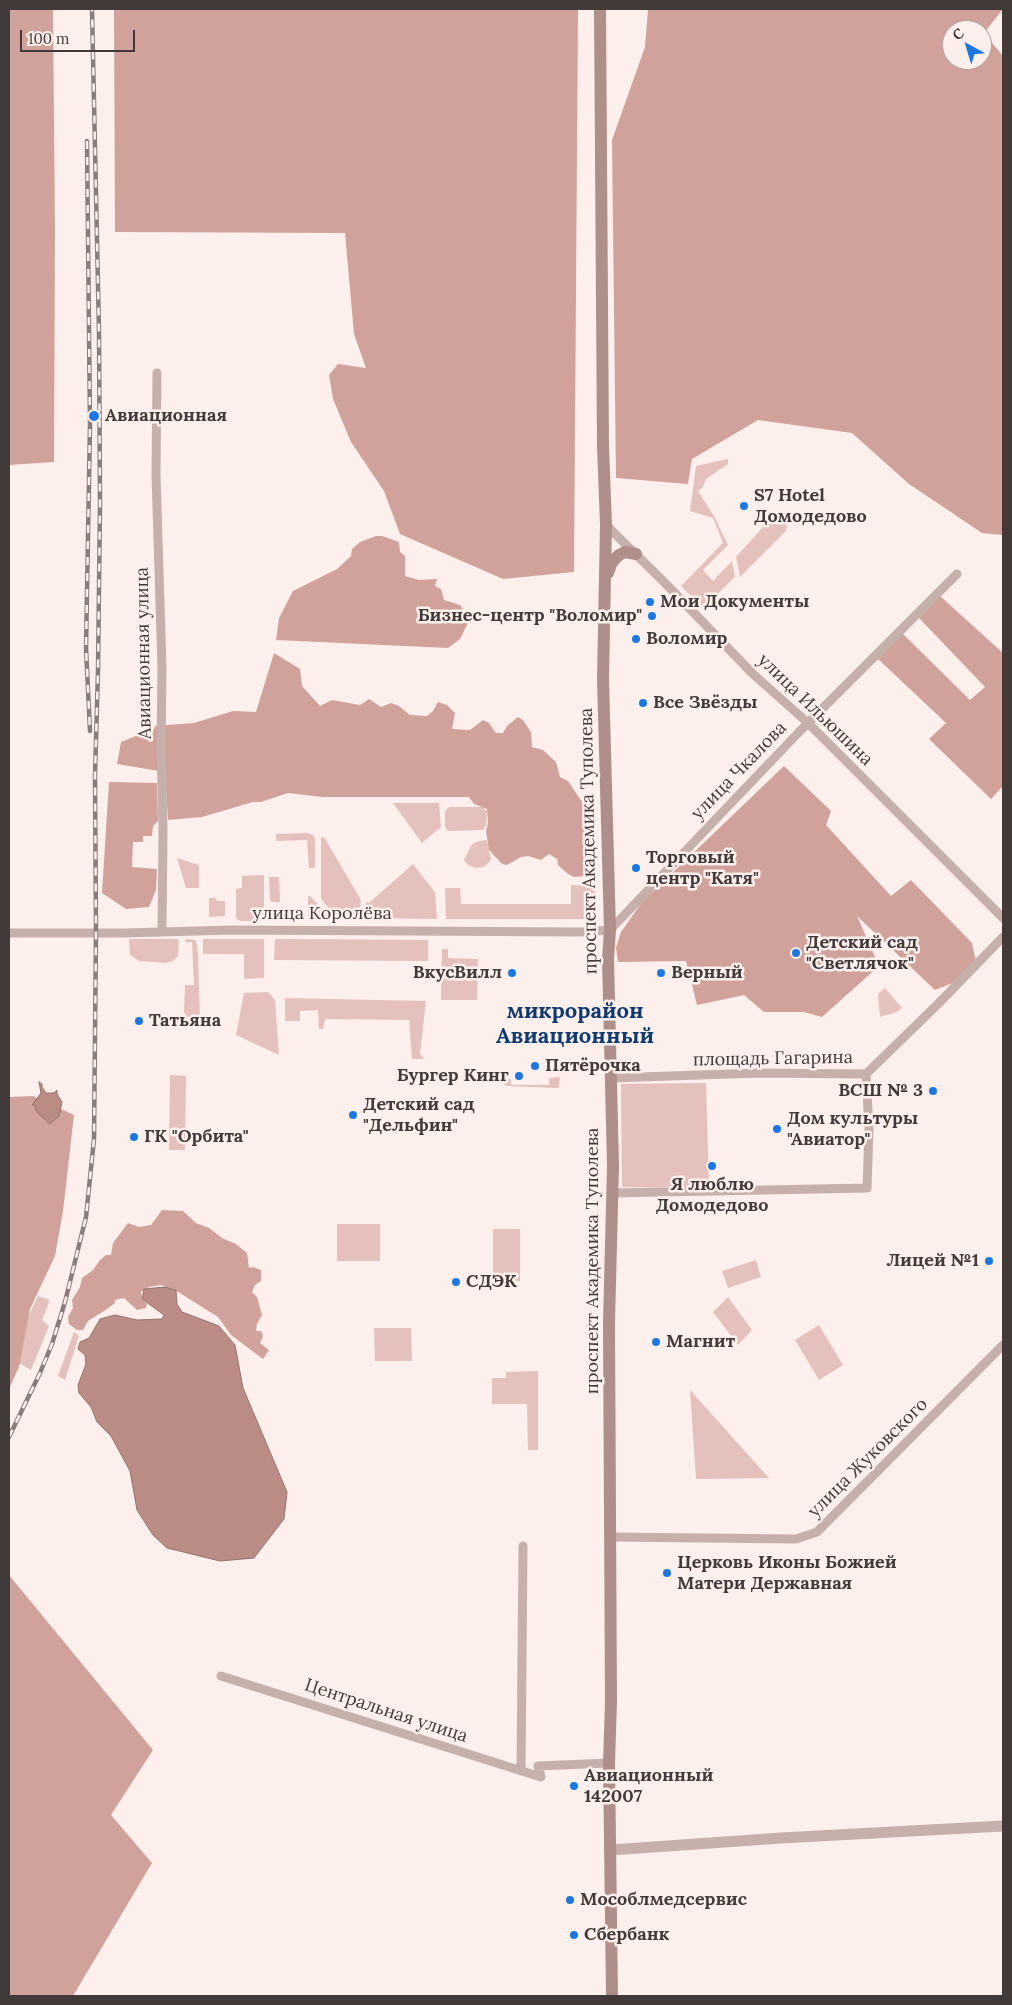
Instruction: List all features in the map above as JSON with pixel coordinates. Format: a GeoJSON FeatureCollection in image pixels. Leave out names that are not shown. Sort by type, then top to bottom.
{"type":"FeatureCollection","features":[{"type":"Feature","properties":{"kind":"main road","name":"проспект Академика Туполева"},"geometry":{"type":"LineString","coordinates":[[600,9],[603,436],[606,525],[603,679],[612,1078],[609,1323],[611,1702],[609,1763],[612,1996]]}},
{"type":"Feature","properties":{"kind":"main road"},"geometry":{"type":"LineString","coordinates":[[606,580],[615,558],[625,552],[636,554]]}},
{"type":"Feature","properties":{"kind":"street","name":"Авиационная улица"},"geometry":{"type":"LineString","coordinates":[[158,373],[156,475],[162,668],[162,932]]}},
{"type":"Feature","properties":{"kind":"street","name":"улица Ильюшина"},"geometry":{"type":"LineString","coordinates":[[606,525],[753,674],[808,723],[1003,918]]}},
{"type":"Feature","properties":{"kind":"street","name":"улица Чкалова"},"geometry":{"type":"LineString","coordinates":[[610,930],[808,723],[957,574]]}},
{"type":"Feature","properties":{"kind":"street","name":"улица Королёва"},"geometry":{"type":"LineString","coordinates":[[9,933],[233,930],[582,932],[610,930]]}},
{"type":"Feature","properties":{"kind":"street"},"geometry":{"type":"LineString","coordinates":[[866,1074],[1003,937]]}},
{"type":"Feature","properties":{"kind":"street","name":"площадь Гагарина"},"geometry":{"type":"LineString","coordinates":[[612,1078],[758,1073],[866,1074],[869,1129],[867,1188],[612,1193]]}},
{"type":"Feature","properties":{"kind":"street","name":"улица Жуковского"},"geometry":{"type":"LineString","coordinates":[[610,1537],[796,1539],[817,1532],[1003,1345]]}},
{"type":"Feature","properties":{"kind":"street"},"geometry":{"type":"LineString","coordinates":[[521,1771],[523,1546]]}},
{"type":"Feature","properties":{"kind":"street","name":"Центральная улица"},"geometry":{"type":"LineString","coordinates":[[221,1676],[541,1777],[538,1766],[609,1763]]}},
{"type":"Feature","properties":{"kind":"street"},"geometry":{"type":"LineString","coordinates":[[611,1850],[781,1838],[1003,1826]]}},
{"type":"Feature","properties":{"kind":"shaded area"},"geometry":{"type":"Polygon","coordinates":[[[9,9],[53,9],[55,230],[54,462],[9,465],[9,9]]]}},
{"type":"Feature","properties":{"kind":"shaded area"},"geometry":{"type":"Polygon","coordinates":[[[114,9],[578,9],[574,572],[503,579],[400,534],[384,491],[351,442],[333,399],[329,375],[338,364],[366,368],[354,334],[345,233],[115,232],[114,9]]]}},
{"type":"Feature","properties":{"kind":"shaded area"},"geometry":{"type":"Polygon","coordinates":[[[648,9],[1003,9],[992,23],[992,20],[942,20],[942,70],[992,70],[992,43],[1003,56],[1003,535],[982,533],[909,484],[852,433],[758,420],[692,459],[688,484],[616,478],[612,140],[645,47],[648,9]]]}},
{"type":"Feature","properties":{"kind":"shaded area"},"geometry":{"type":"Polygon","coordinates":[[[728,459],[728,464],[706,479],[703,487],[698,491],[714,516],[728,545],[703,570],[713,581],[732,561],[735,577],[703,608],[681,586],[723,543],[713,518],[690,511],[696,466],[728,459]]]}},
{"type":"Feature","properties":{"kind":"shaded area"},"geometry":{"type":"Polygon","coordinates":[[[777,516],[785,520],[787,525],[786,531],[740,577],[736,557],[772,517],[777,516]]]}},
{"type":"Feature","properties":{"kind":"shaded area"},"geometry":{"type":"Polygon","coordinates":[[[376,536],[382,536],[399,542],[400,552],[405,556],[405,576],[419,580],[437,579],[435,586],[441,589],[444,600],[460,605],[470,619],[460,639],[448,648],[276,640],[279,618],[293,591],[337,569],[351,556],[352,549],[360,542],[376,536]]]}},
{"type":"Feature","properties":{"kind":"shaded area"},"geometry":{"type":"Polygon","coordinates":[[[940,596],[1003,653],[1003,786],[991,799],[929,739],[946,723],[877,658],[902,633],[970,700],[985,687],[919,618],[940,596]]]}},
{"type":"Feature","properties":{"kind":"shaded area"},"geometry":{"type":"Polygon","coordinates":[[[274,653],[300,669],[302,686],[320,706],[332,700],[360,705],[369,699],[381,707],[391,703],[399,706],[410,715],[427,716],[433,711],[438,702],[447,705],[455,713],[452,729],[470,730],[483,720],[489,723],[496,733],[503,733],[507,726],[518,717],[523,720],[531,732],[532,747],[543,750],[556,762],[560,777],[568,781],[586,808],[584,841],[587,869],[585,876],[574,877],[568,874],[558,865],[557,859],[549,854],[541,860],[528,856],[521,857],[507,865],[502,864],[489,850],[486,831],[488,823],[487,809],[474,804],[469,797],[323,797],[288,793],[202,817],[168,820],[165,772],[117,764],[121,742],[136,736],[151,736],[155,726],[194,723],[233,711],[256,712],[274,653]]]}},
{"type":"Feature","properties":{"kind":"shaded area"},"geometry":{"type":"Polygon","coordinates":[[[784,766],[831,811],[826,825],[891,896],[911,880],[972,943],[976,962],[958,981],[935,990],[857,916],[879,966],[822,1017],[804,1012],[764,1012],[744,995],[697,1005],[686,961],[618,962],[616,948],[621,932],[642,902],[784,766]]]}},
{"type":"Feature","properties":{"kind":"shaded area"},"geometry":{"type":"Polygon","coordinates":[[[109,782],[157,783],[158,821],[153,826],[152,836],[143,836],[143,842],[133,842],[132,867],[157,869],[156,890],[149,907],[126,909],[102,893],[109,782]]]}},
{"type":"Feature","properties":{"kind":"shaded area"},"geometry":{"type":"Polygon","coordinates":[[[393,803],[439,803],[441,827],[422,843],[393,803]]]}},
{"type":"Feature","properties":{"kind":"shaded area"},"geometry":{"type":"Polygon","coordinates":[[[449,807],[482,807],[487,811],[486,826],[483,830],[448,831],[445,827],[445,811],[449,807]]]}},
{"type":"Feature","properties":{"kind":"shaded area"},"geometry":{"type":"Polygon","coordinates":[[[307,833],[315,838],[315,868],[309,868],[307,840],[276,841],[276,834],[307,833]]]}},
{"type":"Feature","properties":{"kind":"shaded area"},"geometry":{"type":"Polygon","coordinates":[[[321,837],[324,837],[361,900],[359,917],[336,916],[321,899],[321,837]]]}},
{"type":"Feature","properties":{"kind":"shaded area"},"geometry":{"type":"Polygon","coordinates":[[[487,840],[491,860],[484,867],[475,868],[468,865],[464,860],[472,844],[487,840]]]}},
{"type":"Feature","properties":{"kind":"shaded area"},"geometry":{"type":"Polygon","coordinates":[[[177,858],[199,865],[199,888],[186,888],[177,858]]]}},
{"type":"Feature","properties":{"kind":"shaded area"},"geometry":{"type":"Polygon","coordinates":[[[413,864],[435,892],[437,919],[367,918],[364,916],[366,902],[369,903],[413,864]]]}},
{"type":"Feature","properties":{"kind":"shaded area"},"geometry":{"type":"Polygon","coordinates":[[[264,875],[264,918],[262,921],[240,921],[236,918],[236,889],[242,888],[242,876],[264,875]]]}},
{"type":"Feature","properties":{"kind":"shaded area"},"geometry":{"type":"Polygon","coordinates":[[[269,877],[279,877],[280,902],[272,902],[270,900],[269,877]]]}},
{"type":"Feature","properties":{"kind":"shaded area"},"geometry":{"type":"Polygon","coordinates":[[[571,885],[595,886],[595,919],[446,919],[445,888],[460,888],[461,904],[571,904],[571,885]]]}},
{"type":"Feature","properties":{"kind":"shaded area"},"geometry":{"type":"Polygon","coordinates":[[[308,896],[310,896],[330,917],[308,916],[308,896]]]}},
{"type":"Feature","properties":{"kind":"shaded area"},"geometry":{"type":"Polygon","coordinates":[[[209,898],[225,901],[225,916],[209,917],[209,898]]]}},
{"type":"Feature","properties":{"kind":"shaded area"},"geometry":{"type":"Polygon","coordinates":[[[129,939],[179,939],[178,956],[173,961],[166,963],[139,961],[130,955],[129,939]]]}},
{"type":"Feature","properties":{"kind":"shaded area"},"geometry":{"type":"Polygon","coordinates":[[[186,939],[196,940],[200,1020],[188,1018],[184,1012],[185,985],[194,985],[192,942],[185,942],[186,939]]]}},
{"type":"Feature","properties":{"kind":"shaded area"},"geometry":{"type":"Polygon","coordinates":[[[203,939],[264,939],[264,978],[244,979],[244,954],[203,954],[203,939]]]}},
{"type":"Feature","properties":{"kind":"shaded area"},"geometry":{"type":"Polygon","coordinates":[[[275,939],[428,940],[428,961],[274,960],[275,939]]]}},
{"type":"Feature","properties":{"kind":"shaded area"},"geometry":{"type":"Polygon","coordinates":[[[442,949],[448,949],[448,958],[478,959],[477,1000],[441,1000],[442,949]]]}},
{"type":"Feature","properties":{"kind":"shaded area"},"geometry":{"type":"Polygon","coordinates":[[[885,988],[902,1008],[897,1012],[880,1017],[878,994],[885,988]]]}},
{"type":"Feature","properties":{"kind":"shaded area"},"geometry":{"type":"Polygon","coordinates":[[[268,992],[275,1000],[279,1055],[236,1035],[244,993],[268,992]]]}},
{"type":"Feature","properties":{"kind":"shaded area"},"geometry":{"type":"Polygon","coordinates":[[[285,998],[426,1001],[420,1053],[424,1059],[412,1059],[409,1020],[325,1019],[323,1029],[319,1029],[318,1010],[300,1011],[300,1021],[285,1021],[285,998]]]}},
{"type":"Feature","properties":{"kind":"shaded area"},"geometry":{"type":"Polygon","coordinates":[[[170,1075],[186,1076],[185,1150],[169,1150],[170,1075]]]}},
{"type":"Feature","properties":{"kind":"shaded area"},"geometry":{"type":"Polygon","coordinates":[[[560,1077],[559,1087],[557,1088],[507,1086],[502,1083],[501,1079],[511,1079],[511,1085],[549,1085],[549,1078],[560,1077]]]}},
{"type":"Feature","properties":{"kind":"shaded area"},"geometry":{"type":"Polygon","coordinates":[[[39,1082],[46,1093],[54,1093],[57,1090],[57,1094],[62,1102],[59,1116],[50,1124],[36,1111],[35,1105],[32,1105],[41,1093],[39,1082]]]}},
{"type":"Feature","properties":{"kind":"shaded area"},"geometry":{"type":"Polygon","coordinates":[[[706,1083],[709,1188],[622,1187],[621,1084],[706,1083]]]}},
{"type":"Feature","properties":{"kind":"shaded area"},"geometry":{"type":"Polygon","coordinates":[[[33,1096],[74,1115],[63,1211],[55,1256],[30,1309],[19,1367],[9,1389],[9,1097],[33,1096]]]}},
{"type":"Feature","properties":{"kind":"shaded area"},"geometry":{"type":"Polygon","coordinates":[[[162,1210],[183,1211],[196,1223],[209,1228],[222,1238],[236,1244],[247,1253],[249,1268],[253,1267],[261,1270],[261,1281],[255,1285],[252,1292],[257,1297],[262,1315],[257,1324],[256,1331],[261,1331],[263,1336],[260,1343],[269,1350],[263,1359],[231,1335],[218,1317],[175,1290],[161,1285],[149,1287],[141,1292],[142,1299],[147,1304],[146,1308],[137,1310],[124,1298],[115,1300],[115,1303],[88,1321],[83,1330],[77,1330],[69,1324],[68,1317],[73,1308],[72,1300],[80,1287],[82,1278],[93,1270],[106,1255],[111,1255],[113,1243],[128,1223],[139,1227],[151,1225],[162,1210]]]}},
{"type":"Feature","properties":{"kind":"shaded area"},"geometry":{"type":"Polygon","coordinates":[[[337,1224],[380,1224],[380,1261],[337,1261],[337,1224]]]}},
{"type":"Feature","properties":{"kind":"shaded area"},"geometry":{"type":"Polygon","coordinates":[[[493,1229],[520,1229],[520,1281],[493,1281],[493,1229]]]}},
{"type":"Feature","properties":{"kind":"shaded area"},"geometry":{"type":"Polygon","coordinates":[[[756,1260],[761,1277],[728,1288],[722,1271],[756,1260]]]}},
{"type":"Feature","properties":{"kind":"shaded area"},"geometry":{"type":"Polygon","coordinates":[[[165,1287],[176,1290],[177,1304],[182,1312],[219,1326],[235,1345],[243,1388],[287,1492],[284,1519],[254,1558],[220,1561],[167,1548],[153,1535],[137,1510],[130,1471],[111,1436],[97,1422],[91,1407],[79,1393],[78,1385],[86,1364],[85,1355],[78,1349],[80,1342],[89,1338],[100,1319],[115,1315],[137,1320],[162,1319],[164,1315],[142,1299],[144,1289],[165,1287]]]}},
{"type":"Feature","properties":{"kind":"shaded area"},"geometry":{"type":"Polygon","coordinates":[[[38,1296],[50,1300],[42,1320],[49,1326],[31,1370],[19,1363],[28,1317],[38,1296]]]}},
{"type":"Feature","properties":{"kind":"shaded area"},"geometry":{"type":"Polygon","coordinates":[[[728,1297],[752,1330],[738,1345],[713,1312],[728,1297]]]}},
{"type":"Feature","properties":{"kind":"shaded area"},"geometry":{"type":"Polygon","coordinates":[[[819,1325],[843,1365],[819,1380],[795,1340],[819,1325]]]}},
{"type":"Feature","properties":{"kind":"shaded area"},"geometry":{"type":"Polygon","coordinates":[[[374,1328],[411,1328],[412,1361],[375,1361],[374,1328]]]}},
{"type":"Feature","properties":{"kind":"shaded area"},"geometry":{"type":"Polygon","coordinates":[[[74,1332],[79,1336],[65,1380],[58,1376],[74,1332]]]}},
{"type":"Feature","properties":{"kind":"shaded area"},"geometry":{"type":"Polygon","coordinates":[[[538,1371],[538,1450],[528,1450],[527,1404],[492,1404],[492,1378],[506,1378],[506,1372],[538,1371]]]}},
{"type":"Feature","properties":{"kind":"shaded area"},"geometry":{"type":"Polygon","coordinates":[[[690,1390],[769,1478],[696,1479],[690,1390]]]}},
{"type":"Feature","properties":{"kind":"shaded area"},"geometry":{"type":"Polygon","coordinates":[[[9,1575],[153,1750],[111,1815],[152,1863],[73,1996],[9,1996],[9,1575]]]}},
{"type":"Feature","properties":{"kind":"railway"},"geometry":{"type":"LineString","coordinates":[[9,1437],[40,1373],[52,1344],[65,1302],[86,1217],[94,1139],[95,775],[100,504],[99,332],[92,9]]}},
{"type":"Feature","properties":{"kind":"railway"},"geometry":{"type":"LineString","coordinates":[[87,141],[90,425],[86,648],[90,731]]}},
{"type":"Feature","properties":{"kind":"place","name":"Авиационная"},"geometry":{"type":"Point","coordinates":[94,416]}},
{"type":"Feature","properties":{"kind":"place","name":"S7 Hotel Домодедово"},"geometry":{"type":"Point","coordinates":[744,506]}},
{"type":"Feature","properties":{"kind":"place","name":"Мои Документы"},"geometry":{"type":"Point","coordinates":[650,602]}},
{"type":"Feature","properties":{"kind":"place","name":"Бизнес-центр \"Воломир\""},"geometry":{"type":"Point","coordinates":[652,616]}},
{"type":"Feature","properties":{"kind":"place","name":"Воломир"},"geometry":{"type":"Point","coordinates":[636,639]}},
{"type":"Feature","properties":{"kind":"place","name":"Все Звёзды"},"geometry":{"type":"Point","coordinates":[643,703]}},
{"type":"Feature","properties":{"kind":"place","name":"Торговый центр \"Катя\""},"geometry":{"type":"Point","coordinates":[636,868]}},
{"type":"Feature","properties":{"kind":"place","name":"Детский сад \"Светлячок\""},"geometry":{"type":"Point","coordinates":[796,953]}},
{"type":"Feature","properties":{"kind":"place","name":"ВкусВилл"},"geometry":{"type":"Point","coordinates":[512,973]}},
{"type":"Feature","properties":{"kind":"place","name":"Верный"},"geometry":{"type":"Point","coordinates":[661,973]}},
{"type":"Feature","properties":{"kind":"place","name":"Татьяна"},"geometry":{"type":"Point","coordinates":[139,1021]}},
{"type":"Feature","properties":{"kind":"place","name":"Пятёрочка"},"geometry":{"type":"Point","coordinates":[535,1066]}},
{"type":"Feature","properties":{"kind":"place","name":"Бургер Кинг"},"geometry":{"type":"Point","coordinates":[519,1076]}},
{"type":"Feature","properties":{"kind":"place","name":"ВСШ № 3"},"geometry":{"type":"Point","coordinates":[933,1091]}},
{"type":"Feature","properties":{"kind":"place","name":"Детский сад \"Дельфин\""},"geometry":{"type":"Point","coordinates":[353,1115]}},
{"type":"Feature","properties":{"kind":"place","name":"Дом культуры \"Авиатор\""},"geometry":{"type":"Point","coordinates":[777,1129]}},
{"type":"Feature","properties":{"kind":"place","name":"ГК \"Орбита\""},"geometry":{"type":"Point","coordinates":[134,1137]}},
{"type":"Feature","properties":{"kind":"place","name":"Я люблю Домодедово"},"geometry":{"type":"Point","coordinates":[712,1166]}},
{"type":"Feature","properties":{"kind":"place","name":"Лицей №1"},"geometry":{"type":"Point","coordinates":[989,1261]}},
{"type":"Feature","properties":{"kind":"place","name":"СДЭК"},"geometry":{"type":"Point","coordinates":[456,1282]}},
{"type":"Feature","properties":{"kind":"place","name":"Магнит"},"geometry":{"type":"Point","coordinates":[656,1342]}},
{"type":"Feature","properties":{"kind":"place","name":"Церковь Иконы Божией Матери Державная"},"geometry":{"type":"Point","coordinates":[667,1573]}},
{"type":"Feature","properties":{"kind":"place","name":"Авиационный 142007"},"geometry":{"type":"Point","coordinates":[574,1786]}},
{"type":"Feature","properties":{"kind":"place","name":"Мособлмедсервис"},"geometry":{"type":"Point","coordinates":[570,1900]}},
{"type":"Feature","properties":{"kind":"place","name":"Сбербанк"},"geometry":{"type":"Point","coordinates":[574,1935]}},
{"type":"Feature","properties":{"kind":"district","name":"микрорайон Авиационный"},"geometry":{"type":"Point","coordinates":[575,1024]}}]}
